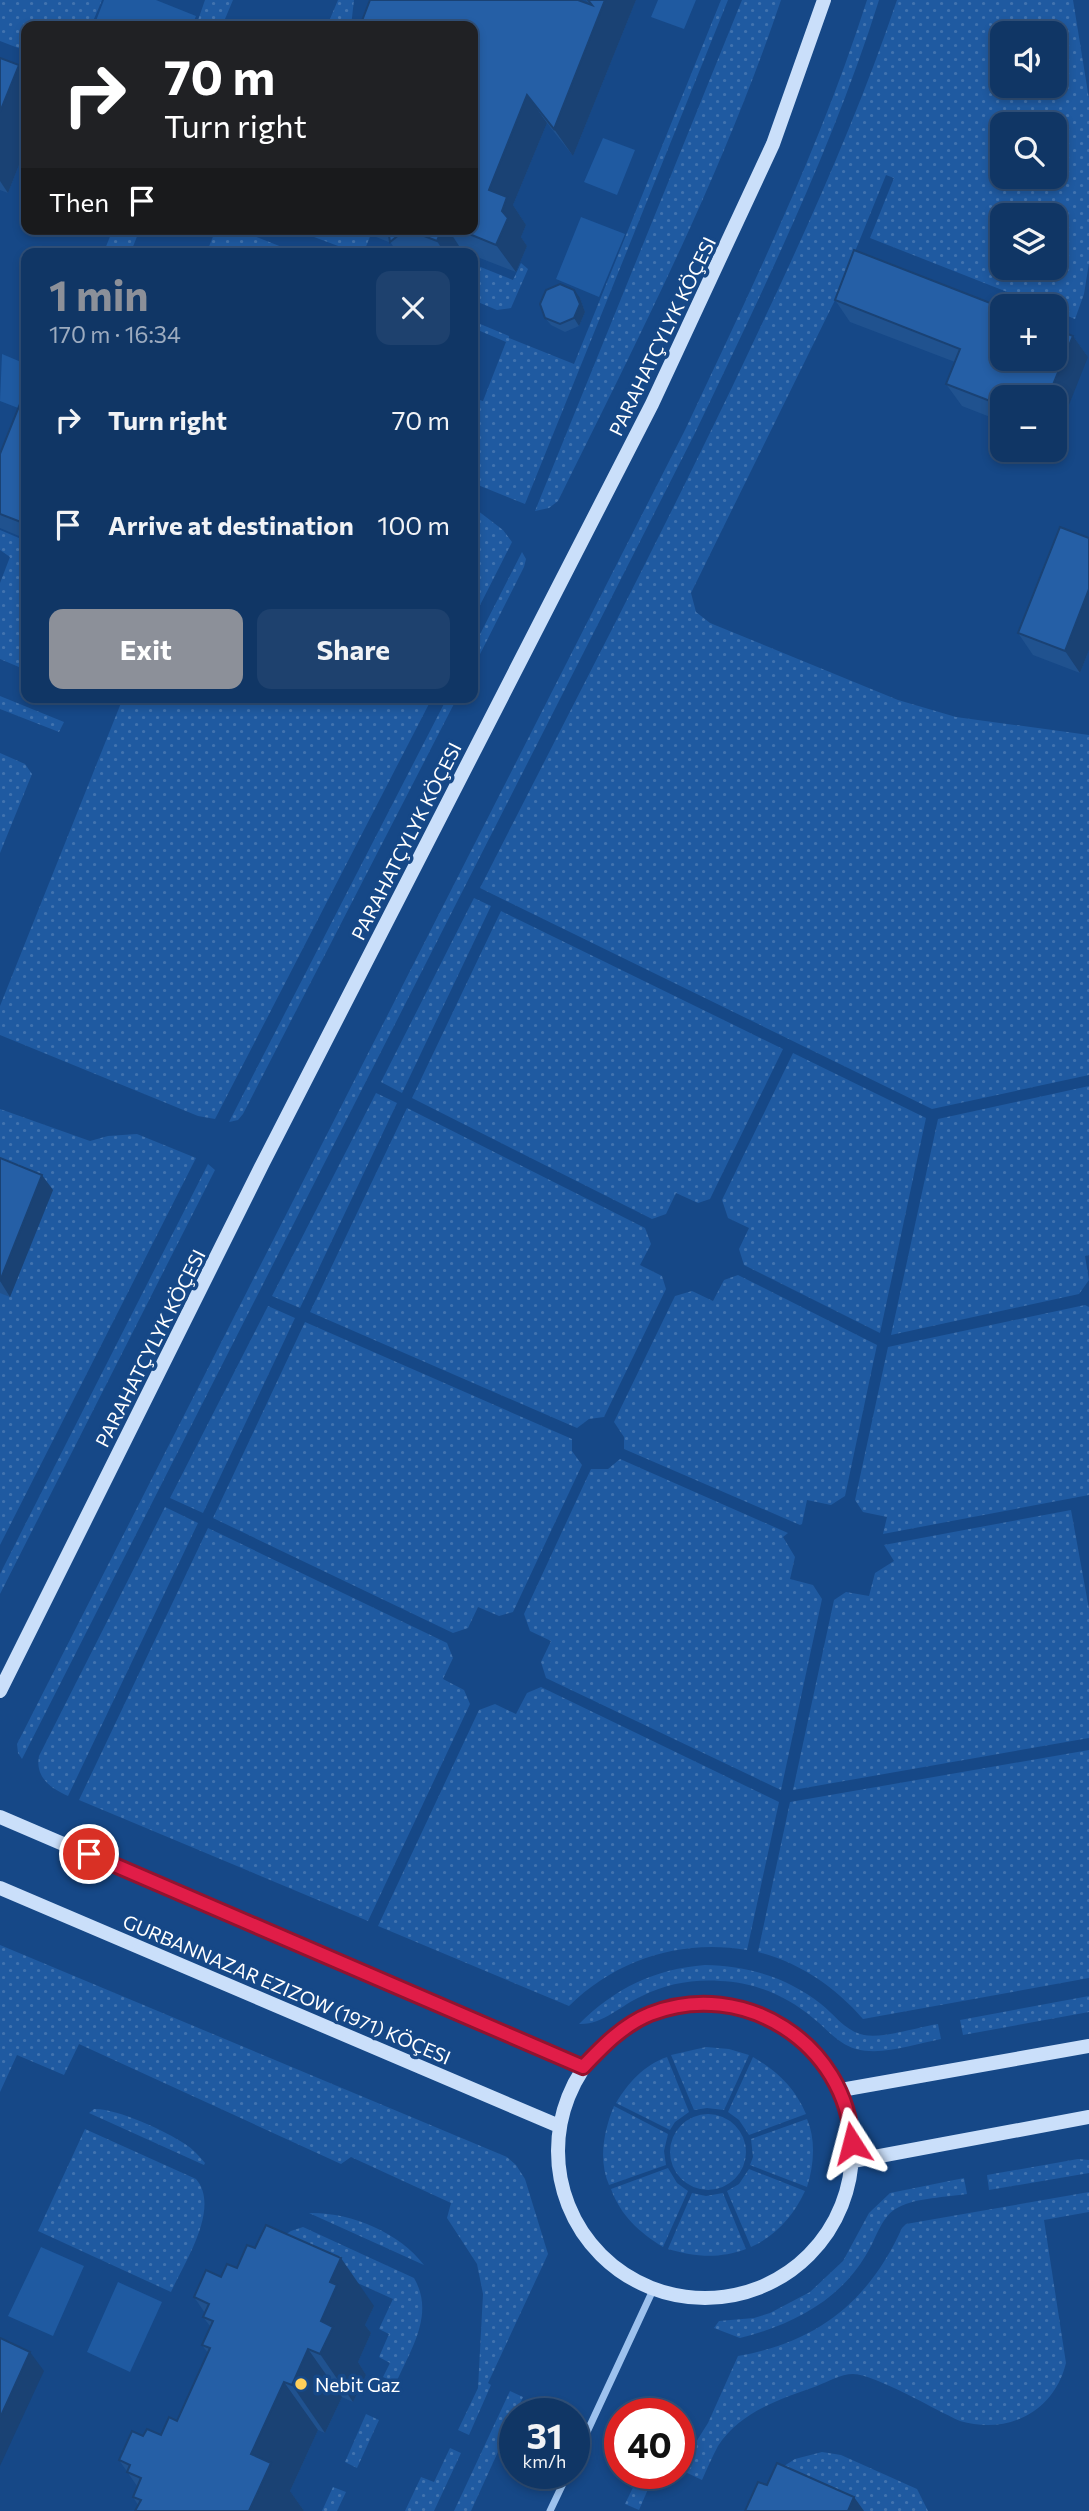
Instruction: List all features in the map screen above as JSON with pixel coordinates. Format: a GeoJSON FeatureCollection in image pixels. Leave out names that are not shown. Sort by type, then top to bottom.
{"type":"FeatureCollection","features":[{"type":"Feature","properties":{"kind":"street","name":"PARAHATÇYLYK KÖÇESI"},"geometry":{"type":"LineString","coordinates":[[0,1691],[263,1163],[652,404],[773,144],[824,0]]}},
{"type":"Feature","properties":{"kind":"street"},"geometry":{"type":"LineString","coordinates":[[0,1816],[583,2067]]}},
{"type":"Feature","properties":{"kind":"street","name":"GURBANNAZAR EZIZOW (1971) KÖÇESI"},"geometry":{"type":"LineString","coordinates":[[0,1888],[559,2126]]}},
{"type":"Feature","properties":{"kind":"street"},"geometry":{"type":"LineString","coordinates":[[694,2004],[739,2007],[781,2024],[807,2045],[816,2053],[841,2090],[851,2125],[853,2161],[843,2204],[821,2243],[788,2273],[748,2292],[704,2299],[653,2290],[623,2274],[592,2246],[570,2211],[559,2171],[559,2126],[567,2099],[583,2067],[611,2037],[650,2014],[694,2004]]}},
{"type":"Feature","properties":{"kind":"street"},"geometry":{"type":"LineString","coordinates":[[841,2090],[1089,2046]]}},
{"type":"Feature","properties":{"kind":"street"},"geometry":{"type":"LineString","coordinates":[[853,2161],[1089,2117]]}},
{"type":"Feature","properties":{"kind":"street"},"geometry":{"type":"LineString","coordinates":[[590,2426],[653,2290]]}},
{"type":"Feature","properties":{"kind":"street"},"geometry":{"type":"LineString","coordinates":[[550,2511],[560,2489]]}},
{"type":"Feature","properties":{"kind":"shaded area"},"geometry":{"type":"Polygon","coordinates":[[[0,0],[102,0],[93,21],[21,21],[21,49],[0,41],[0,0]]]}},
{"type":"Feature","properties":{"kind":"shaded area"},"geometry":{"type":"Polygon","coordinates":[[[104,0],[156,0],[196,16],[194,21],[96,21],[104,0]]]}},
{"type":"Feature","properties":{"kind":"shaded area"},"geometry":{"type":"Polygon","coordinates":[[[205,0],[233,0],[224,21],[198,21],[205,0]]]}},
{"type":"Feature","properties":{"kind":"shaded area"},"geometry":{"type":"Polygon","coordinates":[[[338,0],[354,0],[352,21],[329,21],[338,0]]]}},
{"type":"Feature","properties":{"kind":"shaded area"},"geometry":{"type":"Polygon","coordinates":[[[658,0],[696,0],[684,29],[651,17],[658,0]]]}},
{"type":"Feature","properties":{"kind":"shaded area"},"geometry":{"type":"Polygon","coordinates":[[[721,0],[728,0],[525,504],[478,485],[478,400],[483,401],[506,342],[478,330],[478,323],[574,364],[721,0]]]}},
{"type":"Feature","properties":{"kind":"shaded area"},"geometry":{"type":"Polygon","coordinates":[[[742,0],[781,0],[733,128],[678,254],[558,501],[549,508],[535,511],[742,0]]]}},
{"type":"Feature","properties":{"kind":"shaded area"},"geometry":{"type":"Polygon","coordinates":[[[867,0],[879,0],[840,111],[794,220],[694,435],[22,1759],[17,1744],[685,430],[806,164],[867,0]]]}},
{"type":"Feature","properties":{"kind":"shaded area"},"geometry":{"type":"Polygon","coordinates":[[[897,0],[1073,0],[1089,99],[1089,263],[1084,294],[1075,319],[1067,316],[1067,294],[1012,294],[870,238],[894,178],[886,175],[837,296],[691,593],[696,612],[710,623],[898,700],[956,717],[1089,735],[1089,1075],[932,1109],[480,888],[652,550],[752,345],[865,88],[897,0]]]}},
{"type":"Feature","properties":{"kind":"shaded area"},"geometry":{"type":"Polygon","coordinates":[[[603,138],[635,150],[617,195],[584,182],[603,138]]]}},
{"type":"Feature","properties":{"kind":"shaded area"},"geometry":{"type":"Polygon","coordinates":[[[581,217],[625,234],[599,297],[556,279],[581,217]]]}},
{"type":"Feature","properties":{"kind":"shaded area"},"geometry":{"type":"Polygon","coordinates":[[[111,235],[138,235],[132,248],[105,248],[111,235]]]}},
{"type":"Feature","properties":{"kind":"shaded area"},"geometry":{"type":"Polygon","coordinates":[[[214,235],[251,235],[284,248],[208,248],[214,235]]]}},
{"type":"Feature","properties":{"kind":"shaded area"},"geometry":{"type":"Polygon","coordinates":[[[312,235],[371,235],[365,248],[344,248],[312,235]]]}},
{"type":"Feature","properties":{"kind":"shaded area"},"geometry":{"type":"Polygon","coordinates":[[[521,263],[528,269],[511,308],[497,310],[478,302],[478,266],[513,280],[521,263]]]}},
{"type":"Feature","properties":{"kind":"shaded area"},"geometry":{"type":"Polygon","coordinates":[[[2,354],[21,362],[21,409],[0,401],[2,354]]]}},
{"type":"Feature","properties":{"kind":"shaded area"},"geometry":{"type":"Polygon","coordinates":[[[478,511],[503,530],[512,542],[478,609],[478,511]]]}},
{"type":"Feature","properties":{"kind":"shaded area"},"geometry":{"type":"Polygon","coordinates":[[[0,530],[21,539],[21,668],[0,659],[0,583],[10,557],[0,550],[0,530]]]}},
{"type":"Feature","properties":{"kind":"shaded area"},"geometry":{"type":"Polygon","coordinates":[[[522,552],[526,559],[524,567],[478,658],[478,638],[522,552]]]}},
{"type":"Feature","properties":{"kind":"shaded area"},"geometry":{"type":"Polygon","coordinates":[[[0,696],[64,722],[59,732],[0,709],[0,696]]]}},
{"type":"Feature","properties":{"kind":"shaded area"},"geometry":{"type":"Polygon","coordinates":[[[121,703],[429,703],[215,1119],[198,1116],[0,1035],[0,1006],[121,703]]]}},
{"type":"Feature","properties":{"kind":"shaded area"},"geometry":{"type":"Polygon","coordinates":[[[444,703],[454,703],[243,1114],[238,1120],[229,1122],[444,703]]]}},
{"type":"Feature","properties":{"kind":"shaded area"},"geometry":{"type":"Polygon","coordinates":[[[0,753],[25,764],[32,774],[0,853],[0,753]]]}},
{"type":"Feature","properties":{"kind":"shaded area"},"geometry":{"type":"Polygon","coordinates":[[[474,898],[491,906],[402,1093],[381,1082],[474,898]]]}},
{"type":"Feature","properties":{"kind":"shaded area"},"geometry":{"type":"Polygon","coordinates":[[[501,911],[783,1049],[710,1199],[698,1203],[676,1193],[666,1214],[652,1219],[412,1098],[501,911]]]}},
{"type":"Feature","properties":{"kind":"shaded area"},"geometry":{"type":"Polygon","coordinates":[[[793,1053],[926,1118],[880,1333],[744,1265],[739,1249],[749,1228],[728,1218],[722,1200],[793,1053]]]}},
{"type":"Feature","properties":{"kind":"shaded area"},"geometry":{"type":"Polygon","coordinates":[[[1089,1086],[1089,1255],[1085,1256],[1089,1280],[1079,1294],[891,1335],[938,1119],[1089,1086]]]}},
{"type":"Feature","properties":{"kind":"shaded area"},"geometry":{"type":"Polygon","coordinates":[[[376,1093],[397,1103],[300,1308],[272,1296],[376,1093]]]}},
{"type":"Feature","properties":{"kind":"shaded area"},"geometry":{"type":"Polygon","coordinates":[[[407,1108],[645,1228],[651,1244],[640,1265],[662,1276],[666,1289],[604,1417],[589,1419],[577,1428],[310,1312],[407,1108]]]}},
{"type":"Feature","properties":{"kind":"shaded area"},"geometry":{"type":"Polygon","coordinates":[[[0,1109],[90,1141],[108,1136],[137,1134],[196,1158],[0,1545],[0,1109]]]}},
{"type":"Feature","properties":{"kind":"shaded area"},"geometry":{"type":"Polygon","coordinates":[[[208,1164],[215,1170],[0,1594],[0,1574],[208,1164]]]}},
{"type":"Feature","properties":{"kind":"shaded area"},"geometry":{"type":"Polygon","coordinates":[[[738,1275],[877,1345],[845,1496],[831,1505],[807,1500],[800,1525],[624,1449],[624,1437],[614,1422],[675,1296],[692,1291],[713,1301],[724,1280],[738,1275]]]}},
{"type":"Feature","properties":{"kind":"shaded area"},"geometry":{"type":"Polygon","coordinates":[[[1085,1305],[1089,1307],[1089,1495],[883,1534],[887,1517],[863,1512],[855,1500],[888,1347],[1085,1305]]]}},
{"type":"Feature","properties":{"kind":"shaded area"},"geometry":{"type":"Polygon","coordinates":[[[268,1306],[295,1318],[203,1513],[170,1498],[268,1306]]]}},
{"type":"Feature","properties":{"kind":"shaded area"},"geometry":{"type":"Polygon","coordinates":[[[305,1322],[572,1439],[572,1451],[582,1465],[513,1612],[499,1616],[478,1607],[468,1628],[453,1633],[213,1518],[305,1322]]]}},
{"type":"Feature","properties":{"kind":"shaded area"},"geometry":{"type":"Polygon","coordinates":[[[620,1459],[788,1533],[783,1537],[795,1557],[790,1579],[813,1585],[822,1599],[781,1790],[546,1678],[541,1662],[551,1641],[530,1631],[524,1614],[591,1469],[608,1469],[620,1459]]]}},
{"type":"Feature","properties":{"kind":"shaded area"},"geometry":{"type":"Polygon","coordinates":[[[165,1507],[198,1523],[68,1796],[45,1781],[39,1770],[39,1756],[165,1507]]]}},
{"type":"Feature","properties":{"kind":"shaded area"},"geometry":{"type":"Polygon","coordinates":[[[1071,1510],[1089,1609],[1089,1738],[793,1790],[834,1600],[846,1592],[869,1596],[875,1573],[894,1561],[884,1545],[1071,1510]]]}},
{"type":"Feature","properties":{"kind":"shaded area"},"geometry":{"type":"Polygon","coordinates":[[[208,1528],[447,1643],[453,1658],[443,1679],[464,1690],[470,1704],[368,1921],[79,1800],[208,1528]]]}},
{"type":"Feature","properties":{"kind":"shaded area"},"geometry":{"type":"Polygon","coordinates":[[[541,1687],[779,1802],[747,1950],[698,1947],[651,1956],[608,1976],[569,2006],[378,1926],[479,1710],[495,1704],[516,1714],[527,1693],[541,1687]]]}},
{"type":"Feature","properties":{"kind":"shaded area"},"geometry":{"type":"Polygon","coordinates":[[[1089,1750],[1089,1978],[863,2019],[840,1996],[815,1977],[788,1962],[758,1952],[790,1802],[1089,1750]]]}},
{"type":"Feature","properties":{"kind":"shaded area"},"geometry":{"type":"Polygon","coordinates":[[[0,1945],[507,2157],[516,2165],[525,2179],[548,2254],[488,2383],[491,2385],[469,2435],[458,2430],[478,2388],[483,2294],[477,2264],[447,2218],[451,2203],[351,2157],[341,2164],[79,2044],[64,2075],[17,2055],[0,2092],[0,1945]]]}},
{"type":"Feature","properties":{"kind":"shaded area"},"geometry":{"type":"Polygon","coordinates":[[[705,1965],[752,1971],[781,1980],[821,2004],[857,2033],[872,2036],[938,2024],[941,2039],[887,2050],[856,2049],[838,2040],[803,2010],[781,1997],[745,1984],[710,1981],[680,1983],[661,1988],[604,2018],[579,2024],[607,2000],[637,1982],[669,1971],[705,1965]]]}},
{"type":"Feature","properties":{"kind":"shaded area"},"geometry":{"type":"Polygon","coordinates":[[[1089,1996],[1089,2012],[963,2035],[960,2020],[1089,1996]]]}},
{"type":"Feature","properties":{"kind":"shaded area"},"geometry":{"type":"Polygon","coordinates":[[[706,2047],[729,2049],[749,2055],[724,2110],[694,2110],[671,2055],[706,2047]]]}},
{"type":"Feature","properties":{"kind":"shaded area"},"geometry":{"type":"Polygon","coordinates":[[[667,2057],[689,2112],[675,2122],[670,2130],[616,2103],[637,2075],[667,2057]]]}},
{"type":"Feature","properties":{"kind":"shaded area"},"geometry":{"type":"Polygon","coordinates":[[[753,2057],[784,2081],[806,2114],[749,2135],[739,2120],[728,2112],[753,2057]]]}},
{"type":"Feature","properties":{"kind":"shaded area"},"geometry":{"type":"Polygon","coordinates":[[[614,2106],[668,2134],[664,2151],[666,2165],[609,2185],[603,2155],[607,2125],[614,2106]]]}},
{"type":"Feature","properties":{"kind":"shaded area"},"geometry":{"type":"Polygon","coordinates":[[[94,2109],[115,2112],[154,2127],[188,2146],[205,2163],[204,2165],[89,2113],[94,2109]]]}},
{"type":"Feature","properties":{"kind":"shaded area"},"geometry":{"type":"Polygon","coordinates":[[[708,2114],[722,2117],[735,2125],[743,2138],[746,2152],[743,2166],[735,2179],[722,2187],[708,2190],[694,2187],[681,2179],[673,2166],[670,2152],[673,2138],[681,2125],[694,2117],[708,2114]]]}},
{"type":"Feature","properties":{"kind":"shaded area"},"geometry":{"type":"Polygon","coordinates":[[[807,2119],[812,2135],[813,2153],[807,2187],[750,2165],[753,2157],[751,2139],[807,2119]]]}},
{"type":"Feature","properties":{"kind":"shaded area"},"geometry":{"type":"Polygon","coordinates":[[[85,2129],[196,2179],[203,2191],[203,2220],[198,2236],[171,2292],[38,2231],[85,2129]]]}},
{"type":"Feature","properties":{"kind":"shaded area"},"geometry":{"type":"Polygon","coordinates":[[[1078,2159],[1089,2160],[1089,2173],[989,2190],[987,2175],[1078,2159]]]}},
{"type":"Feature","properties":{"kind":"shaded area"},"geometry":{"type":"Polygon","coordinates":[[[668,2168],[677,2183],[688,2191],[663,2247],[632,2222],[611,2189],[668,2168]]]}},
{"type":"Feature","properties":{"kind":"shaded area"},"geometry":{"type":"Polygon","coordinates":[[[749,2169],[805,2191],[783,2224],[751,2247],[727,2191],[739,2184],[749,2169]]]}},
{"type":"Feature","properties":{"kind":"shaded area"},"geometry":{"type":"Polygon","coordinates":[[[964,2178],[967,2194],[914,2202],[893,2211],[883,2222],[855,2272],[842,2286],[812,2309],[777,2326],[740,2338],[714,2328],[719,2321],[754,2318],[770,2313],[810,2292],[843,2261],[869,2213],[890,2193],[964,2178]]]}},
{"type":"Feature","properties":{"kind":"shaded area"},"geometry":{"type":"Polygon","coordinates":[[[1089,2192],[1089,2212],[1044,2220],[1066,2363],[1051,2395],[1040,2407],[1026,2416],[995,2425],[978,2425],[960,2421],[876,2380],[848,2374],[775,2402],[749,2416],[727,2434],[718,2446],[702,2480],[695,2477],[695,2444],[708,2423],[738,2356],[793,2340],[838,2314],[874,2277],[906,2224],[1089,2192]]]}},
{"type":"Feature","properties":{"kind":"shaded area"},"geometry":{"type":"Polygon","coordinates":[[[692,2193],[706,2196],[723,2193],[746,2249],[707,2256],[668,2249],[692,2193]]]}},
{"type":"Feature","properties":{"kind":"shaded area"},"geometry":{"type":"Polygon","coordinates":[[[309,2213],[341,2216],[372,2226],[401,2243],[424,2265],[309,2213]]]}},
{"type":"Feature","properties":{"kind":"shaded area"},"geometry":{"type":"Polygon","coordinates":[[[303,2227],[414,2278],[420,2291],[421,2318],[414,2344],[396,2383],[383,2377],[390,2363],[379,2357],[389,2334],[379,2329],[393,2299],[271,2244],[303,2227]]]}},
{"type":"Feature","properties":{"kind":"shaded area"},"geometry":{"type":"Polygon","coordinates":[[[41,2247],[84,2266],[53,2336],[8,2316],[41,2247]]]}},
{"type":"Feature","properties":{"kind":"shaded area"},"geometry":{"type":"Polygon","coordinates":[[[118,2282],[162,2302],[130,2372],[87,2352],[118,2282]]]}},
{"type":"Feature","properties":{"kind":"shaded area"},"geometry":{"type":"Polygon","coordinates":[[[510,2391],[523,2397],[523,2398],[507,2398],[510,2391]]]}},
{"type":"Feature","properties":{"kind":"shaded area"},"geometry":{"type":"Polygon","coordinates":[[[366,2414],[379,2420],[357,2468],[345,2462],[366,2414]]]}},
{"type":"Feature","properties":{"kind":"shaded area"},"geometry":{"type":"Polygon","coordinates":[[[499,2415],[499,2450],[471,2511],[454,2511],[499,2415]]]}},
{"type":"Feature","properties":{"kind":"shaded area"},"geometry":{"type":"Polygon","coordinates":[[[450,2448],[461,2453],[434,2511],[405,2511],[421,2477],[434,2482],[450,2448]]]}},
{"type":"Feature","properties":{"kind":"shaded area"},"geometry":{"type":"Polygon","coordinates":[[[822,2452],[841,2455],[917,2489],[928,2511],[859,2511],[784,2466],[795,2459],[822,2452]]]}},
{"type":"Feature","properties":{"kind":"shaded area"},"geometry":{"type":"Polygon","coordinates":[[[333,2487],[346,2492],[337,2511],[322,2511],[333,2487]]]}},
{"type":"Feature","properties":{"kind":"shaded area"},"geometry":{"type":"Polygon","coordinates":[[[632,2489],[648,2489],[639,2510],[625,2504],[632,2489]]]}},
{"type":"Feature","properties":{"kind":"building"},"geometry":{"type":"Polygon","coordinates":[[[370,0],[578,0],[592,5],[588,0],[605,0],[554,129],[527,95],[489,190],[507,197],[502,211],[508,218],[496,245],[472,235],[478,235],[478,21],[362,21],[370,0]]]}},
{"type":"Feature","properties":{"kind":"building"},"geometry":{"type":"Polygon","coordinates":[[[0,58],[19,65],[0,112],[0,58]]]}},
{"type":"Feature","properties":{"kind":"building"},"geometry":{"type":"Polygon","coordinates":[[[389,235],[399,235],[390,242],[389,235]]]}},
{"type":"Feature","properties":{"kind":"building"},"geometry":{"type":"Polygon","coordinates":[[[422,235],[440,235],[437,241],[422,235]]]}},
{"type":"Feature","properties":{"kind":"building"},"geometry":{"type":"Polygon","coordinates":[[[854,250],[990,303],[990,371],[1059,371],[1053,385],[990,385],[990,401],[946,384],[960,349],[835,300],[854,250]]]}},
{"type":"Feature","properties":{"kind":"building"},"geometry":{"type":"Polygon","coordinates":[[[560,284],[574,290],[580,304],[574,318],[560,324],[545,318],[540,304],[546,290],[560,284]]]}},
{"type":"Feature","properties":{"kind":"building"},"geometry":{"type":"Polygon","coordinates":[[[1067,334],[1073,336],[1067,351],[1067,334]]]}},
{"type":"Feature","properties":{"kind":"building"},"geometry":{"type":"Polygon","coordinates":[[[20,404],[21,522],[0,514],[0,454],[20,404]]]}},
{"type":"Feature","properties":{"kind":"building"},"geometry":{"type":"Polygon","coordinates":[[[1060,527],[1089,538],[1089,589],[1065,651],[1018,633],[1060,527]]]}},
{"type":"Feature","properties":{"kind":"building"},"geometry":{"type":"Polygon","coordinates":[[[0,1158],[42,1175],[0,1281],[0,1158]]]}},
{"type":"Feature","properties":{"kind":"building"},"geometry":{"type":"Polygon","coordinates":[[[266,2225],[341,2258],[330,2282],[337,2285],[321,2321],[333,2327],[320,2354],[308,2349],[292,2385],[284,2382],[251,2454],[271,2463],[249,2511],[135,2511],[141,2500],[133,2497],[141,2478],[127,2472],[130,2465],[119,2460],[132,2431],[143,2436],[147,2429],[161,2435],[169,2417],[177,2421],[210,2348],[202,2345],[213,2321],[203,2317],[209,2304],[194,2297],[206,2270],[221,2277],[227,2264],[237,2268],[247,2245],[255,2248],[266,2225]]]}},
{"type":"Feature","properties":{"kind":"building"},"geometry":{"type":"Polygon","coordinates":[[[0,2338],[30,2352],[0,2418],[0,2338]]]}},
{"type":"Feature","properties":{"kind":"building"},"geometry":{"type":"Polygon","coordinates":[[[777,2463],[854,2497],[848,2511],[745,2511],[758,2482],[767,2485],[777,2463]]]}},
{"type":"Feature","properties":{"kind":"place","name":"Nebit Gaz"},"geometry":{"type":"Point","coordinates":[301,2384]}},
{"type":"Feature","properties":{"kind":"route"},"geometry":{"type":"LineString","coordinates":[[89,1854],[583,2067],[611,2037],[650,2014],[694,2004],[739,2007],[781,2024],[816,2053],[841,2090],[851,2125],[852,2143]]}}]}
